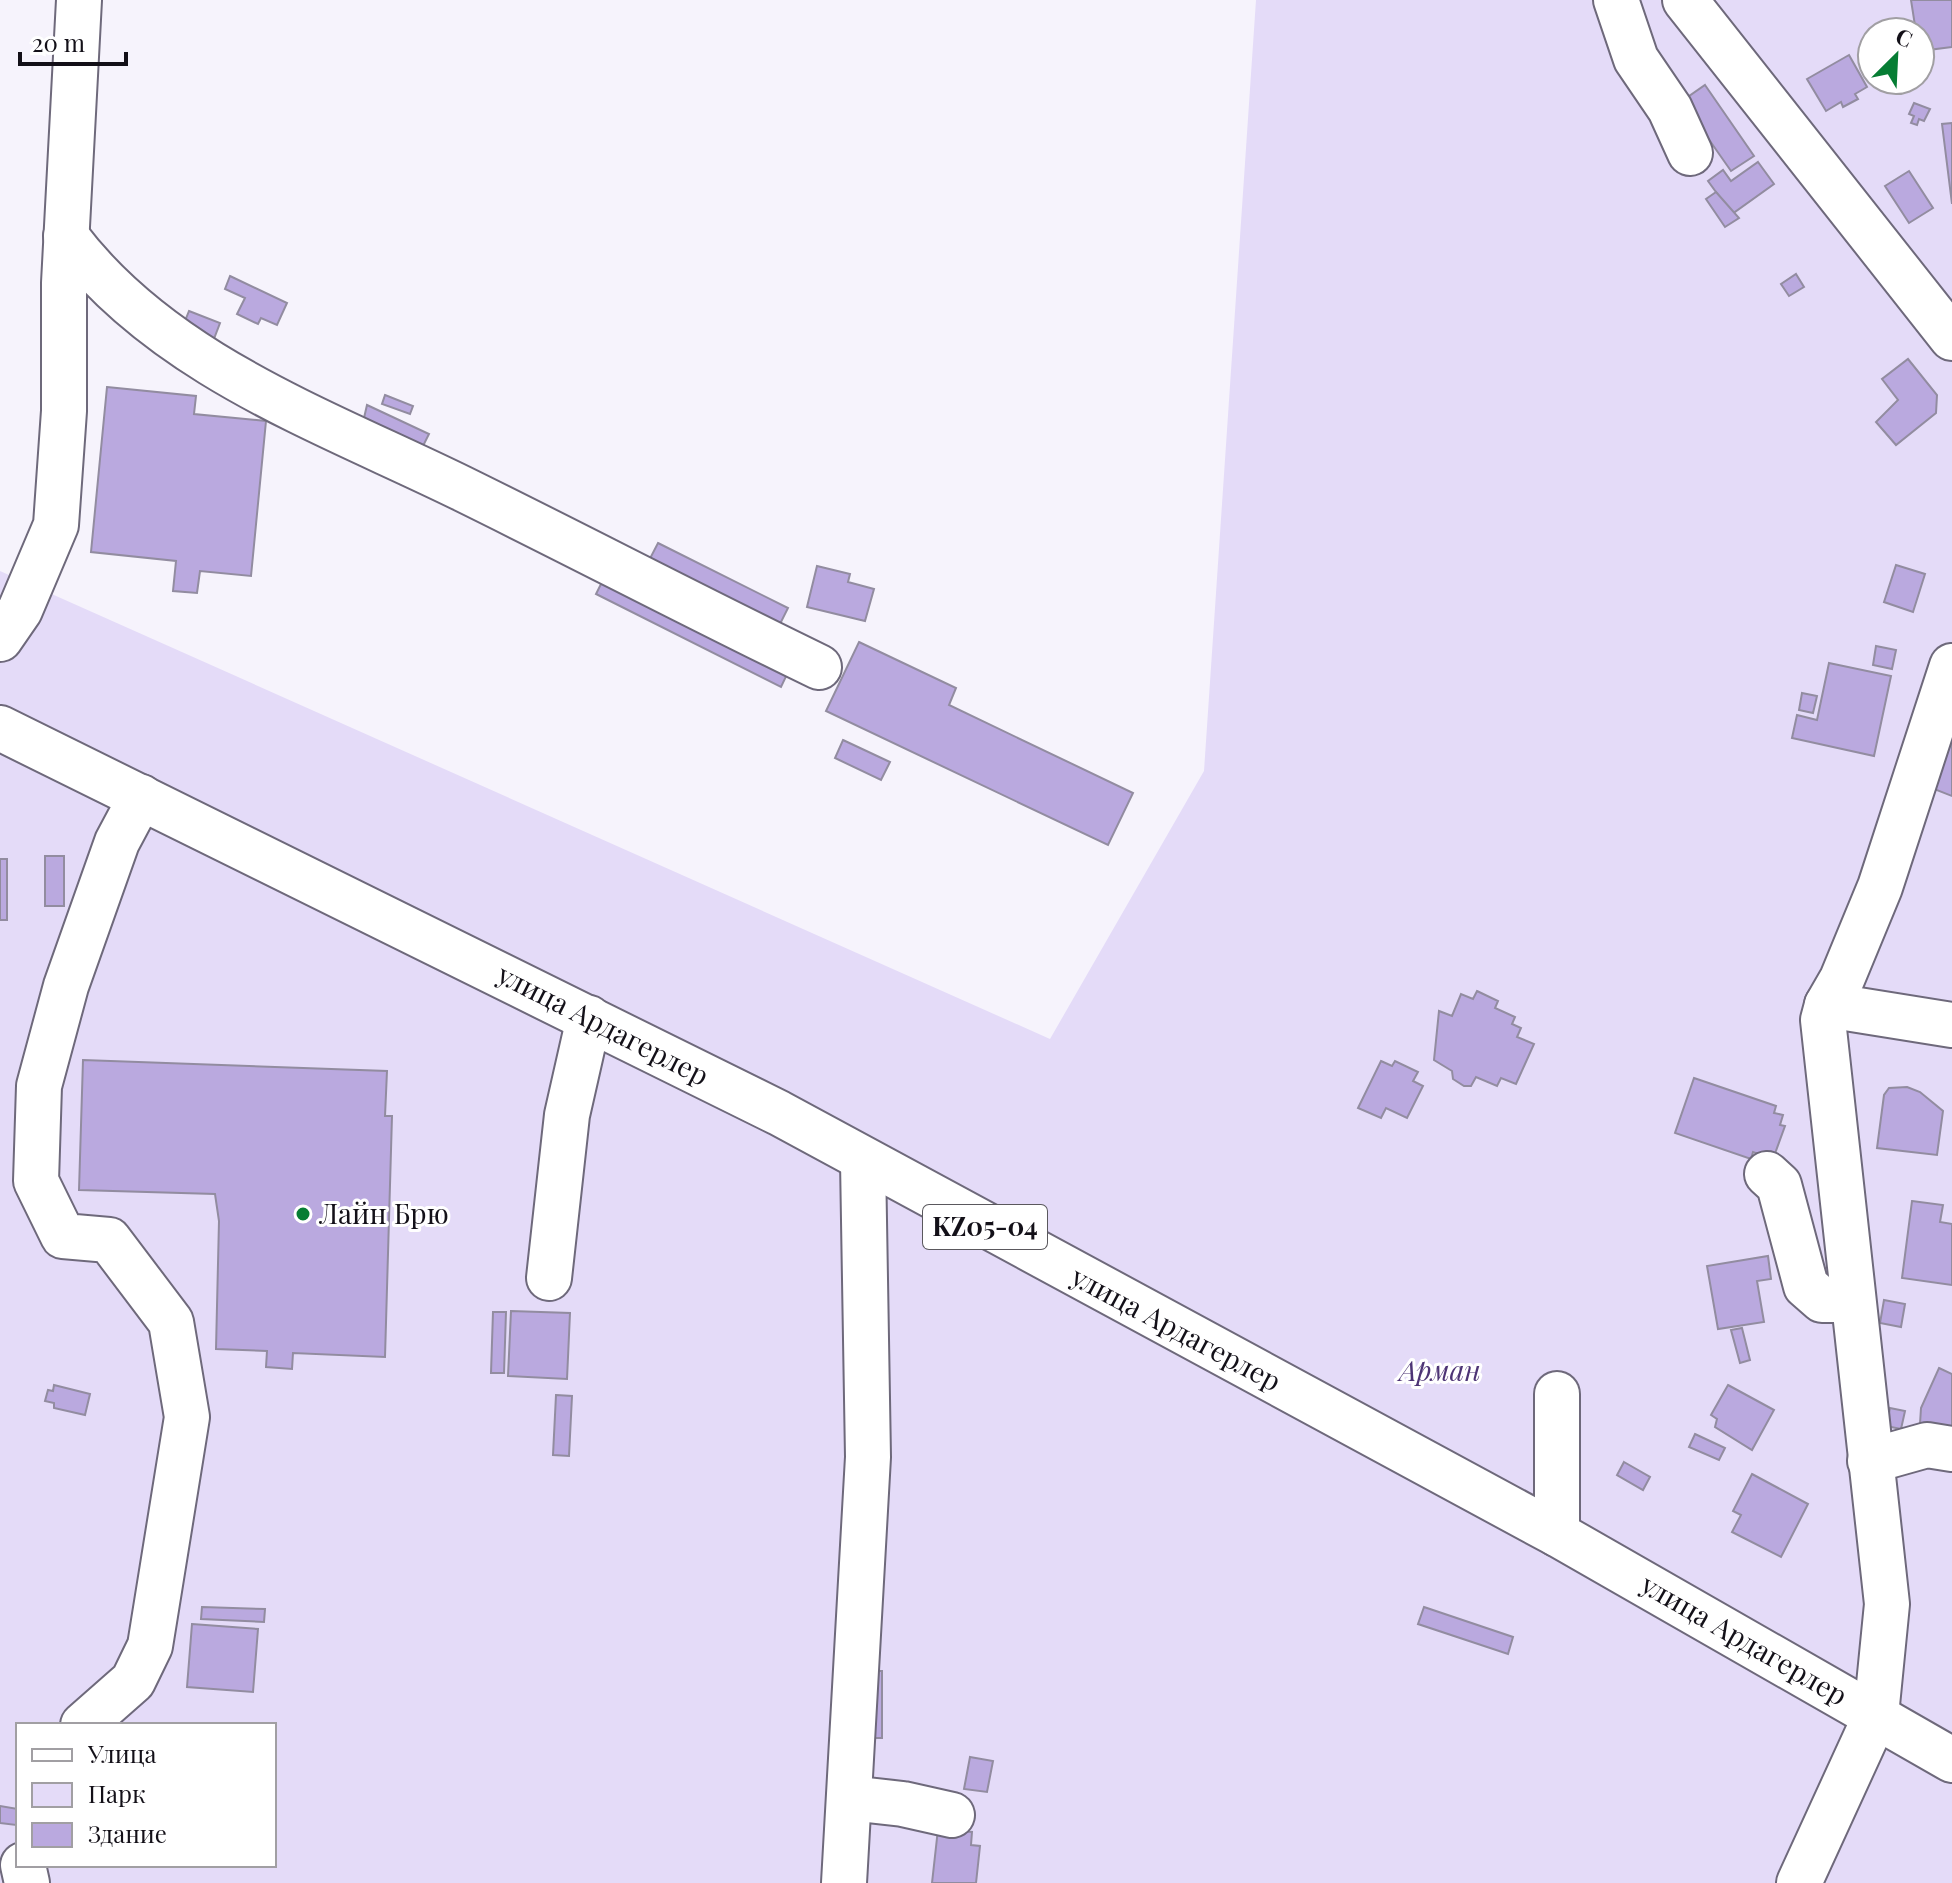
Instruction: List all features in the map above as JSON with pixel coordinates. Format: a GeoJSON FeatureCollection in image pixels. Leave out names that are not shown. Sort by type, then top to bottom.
{"type":"FeatureCollection","features":[{"type":"Feature","properties":{"kind":"street"},"geometry":{"type":"LineString","coordinates":[[0,639],[20,610],[56,525],[64,411],[66,236],[79,0]]}},
{"type":"Feature","properties":{"kind":"street"},"geometry":{"type":"LineString","coordinates":[[1616,0],[1636,59],[1670,109],[1690,153]]}},
{"type":"Feature","properties":{"kind":"street"},"geometry":{"type":"LineString","coordinates":[[1704,6],[1951,331]]}},
{"type":"Feature","properties":{"kind":"street"},"geometry":{"type":"LineString","coordinates":[[66,236],[92,270],[178,345],[342,433],[819,667]]}},
{"type":"Feature","properties":{"kind":"street"},"geometry":{"type":"LineString","coordinates":[[1799,1883],[1876,1715],[1887,1604],[1853,1300],[1847,1214],[1823,1020],[1880,887],[1952,666]]}},
{"type":"Feature","properties":{"kind":"street","name":"улица Ардагерлер"},"geometry":{"type":"LineString","coordinates":[[0,728],[779,1113],[1557,1534],[1952,1760]]}},
{"type":"Feature","properties":{"kind":"street"},"geometry":{"type":"LineString","coordinates":[[85,1723],[133,1681],[150,1646],[187,1417],[171,1322],[109,1240],[63,1236],[36,1181],[39,1086],[66,986],[117,842],[141,797]]}},
{"type":"Feature","properties":{"kind":"street"},"geometry":{"type":"LineString","coordinates":[[1827,1005],[1952,1025]]}},
{"type":"Feature","properties":{"kind":"street"},"geometry":{"type":"LineString","coordinates":[[549,1278],[567,1115],[589,1018]]}},
{"type":"Feature","properties":{"kind":"street"},"geometry":{"type":"LineString","coordinates":[[844,1883],[868,1457],[863,1161]]}},
{"type":"Feature","properties":{"kind":"street"},"geometry":{"type":"LineString","coordinates":[[1767,1174],[1779,1185],[1806,1286],[1822,1300],[1853,1300]]}},
{"type":"Feature","properties":{"kind":"street"},"geometry":{"type":"LineString","coordinates":[[1557,1394],[1557,1534]]}},
{"type":"Feature","properties":{"kind":"street"},"geometry":{"type":"LineString","coordinates":[[1870,1461],[1927,1445],[1952,1449]]}},
{"type":"Feature","properties":{"kind":"street"},"geometry":{"type":"LineString","coordinates":[[849,1798],[903,1804],[952,1815]]}},
{"type":"Feature","properties":{"kind":"green space","name":"Арман"},"geometry":{"type":"Polygon","coordinates":[[[1256,0],[1952,0],[1952,1883],[0,1883],[0,571],[1050,1039],[1204,771],[1256,0]]]}},
{"type":"Feature","properties":{"kind":"building"},"geometry":{"type":"Polygon","coordinates":[[[1911,0],[1952,0],[1952,47],[1936,49],[1936,16],[1914,16],[1911,0]]]}},
{"type":"Feature","properties":{"kind":"building"},"geometry":{"type":"Polygon","coordinates":[[[1849,55],[1856,67],[1855,94],[1858,99],[1843,107],[1841,102],[1826,111],[1807,79],[1849,55]]]}},
{"type":"Feature","properties":{"kind":"building"},"geometry":{"type":"Polygon","coordinates":[[[1705,85],[1754,156],[1731,171],[1682,101],[1705,85]]]}},
{"type":"Feature","properties":{"kind":"building"},"geometry":{"type":"Polygon","coordinates":[[[1914,103],[1930,109],[1924,121],[1919,119],[1917,125],[1911,123],[1914,116],[1909,114],[1914,103]]]}},
{"type":"Feature","properties":{"kind":"building"},"geometry":{"type":"Polygon","coordinates":[[[1952,123],[1952,204],[1942,124],[1952,123]]]}},
{"type":"Feature","properties":{"kind":"building"},"geometry":{"type":"Polygon","coordinates":[[[1758,162],[1774,184],[1732,214],[1708,181],[1723,170],[1731,181],[1758,162]]]}},
{"type":"Feature","properties":{"kind":"building"},"geometry":{"type":"Polygon","coordinates":[[[1909,171],[1933,208],[1909,223],[1885,186],[1909,171]]]}},
{"type":"Feature","properties":{"kind":"building"},"geometry":{"type":"Polygon","coordinates":[[[1716,192],[1739,218],[1725,227],[1706,199],[1716,192]]]}},
{"type":"Feature","properties":{"kind":"building"},"geometry":{"type":"Polygon","coordinates":[[[1796,274],[1804,287],[1789,296],[1781,284],[1796,274]]]}},
{"type":"Feature","properties":{"kind":"building"},"geometry":{"type":"Polygon","coordinates":[[[230,276],[287,303],[277,325],[261,318],[258,324],[237,314],[245,298],[225,289],[230,276]]]}},
{"type":"Feature","properties":{"kind":"building"},"geometry":{"type":"Polygon","coordinates":[[[189,311],[220,323],[212,344],[181,331],[189,311]]]}},
{"type":"Feature","properties":{"kind":"building"},"geometry":{"type":"Polygon","coordinates":[[[1908,359],[1937,395],[1936,413],[1896,445],[1876,422],[1898,400],[1882,379],[1908,359]]]}},
{"type":"Feature","properties":{"kind":"building"},"geometry":{"type":"Polygon","coordinates":[[[107,387],[196,396],[194,414],[266,421],[251,576],[200,571],[197,593],[173,591],[176,561],[91,552],[107,387]]]}},
{"type":"Feature","properties":{"kind":"building"},"geometry":{"type":"Polygon","coordinates":[[[385,395],[413,406],[410,414],[382,404],[385,395]]]}},
{"type":"Feature","properties":{"kind":"building"},"geometry":{"type":"Polygon","coordinates":[[[367,405],[429,434],[423,446],[364,418],[367,405]]]}},
{"type":"Feature","properties":{"kind":"building"},"geometry":{"type":"Polygon","coordinates":[[[658,543],[788,608],[773,638],[643,572],[658,543]]]}},
{"type":"Feature","properties":{"kind":"building"},"geometry":{"type":"Polygon","coordinates":[[[1896,565],[1925,574],[1913,612],[1884,602],[1896,565]]]}},
{"type":"Feature","properties":{"kind":"building"},"geometry":{"type":"Polygon","coordinates":[[[817,566],[850,574],[848,582],[874,589],[865,621],[807,607],[817,566]]]}},
{"type":"Feature","properties":{"kind":"building"},"geometry":{"type":"Polygon","coordinates":[[[606,574],[791,666],[781,687],[596,594],[606,574]]]}},
{"type":"Feature","properties":{"kind":"building"},"geometry":{"type":"Polygon","coordinates":[[[859,642],[956,688],[949,705],[1133,793],[1108,845],[826,711],[859,642]]]}},
{"type":"Feature","properties":{"kind":"building"},"geometry":{"type":"Polygon","coordinates":[[[1876,646],[1896,650],[1892,669],[1873,665],[1876,646]]]}},
{"type":"Feature","properties":{"kind":"building"},"geometry":{"type":"Polygon","coordinates":[[[1829,663],[1891,676],[1874,756],[1792,738],[1797,715],[1817,720],[1829,663]]]}},
{"type":"Feature","properties":{"kind":"building"},"geometry":{"type":"Polygon","coordinates":[[[1802,693],[1817,696],[1813,713],[1799,710],[1802,693]]]}},
{"type":"Feature","properties":{"kind":"building"},"geometry":{"type":"Polygon","coordinates":[[[843,740],[890,762],[881,780],[835,758],[843,740]]]}},
{"type":"Feature","properties":{"kind":"building"},"geometry":{"type":"Polygon","coordinates":[[[1952,740],[1952,796],[1934,789],[1952,740]]]}},
{"type":"Feature","properties":{"kind":"building"},"geometry":{"type":"Polygon","coordinates":[[[45,856],[64,856],[64,906],[45,906],[45,856]]]}},
{"type":"Feature","properties":{"kind":"building"},"geometry":{"type":"Polygon","coordinates":[[[0,859],[7,859],[7,920],[0,920],[0,859]]]}},
{"type":"Feature","properties":{"kind":"building"},"geometry":{"type":"Polygon","coordinates":[[[1477,991],[1498,1001],[1495,1008],[1515,1017],[1512,1024],[1521,1028],[1517,1037],[1534,1044],[1516,1084],[1501,1078],[1497,1086],[1476,1077],[1471,1086],[1464,1086],[1453,1079],[1452,1071],[1434,1060],[1439,1011],[1452,1016],[1461,994],[1473,999],[1477,991]]]}},
{"type":"Feature","properties":{"kind":"building","name":"Лайн Брю"},"geometry":{"type":"Polygon","coordinates":[[[83,1060],[387,1071],[385,1116],[392,1116],[385,1357],[293,1353],[292,1369],[266,1367],[267,1351],[216,1349],[219,1221],[215,1194],[79,1190],[83,1060]]]}},
{"type":"Feature","properties":{"kind":"building"},"geometry":{"type":"Polygon","coordinates":[[[1381,1061],[1392,1066],[1395,1061],[1418,1072],[1413,1081],[1423,1086],[1407,1118],[1386,1108],[1381,1118],[1358,1108],[1381,1061]]]}},
{"type":"Feature","properties":{"kind":"building"},"geometry":{"type":"Polygon","coordinates":[[[1694,1078],[1776,1106],[1774,1113],[1783,1115],[1780,1125],[1785,1126],[1773,1159],[1753,1152],[1751,1159],[1675,1133],[1694,1078]]]}},
{"type":"Feature","properties":{"kind":"building"},"geometry":{"type":"Polygon","coordinates":[[[1907,1087],[1920,1092],[1943,1111],[1937,1155],[1877,1148],[1884,1095],[1889,1088],[1907,1087]]]}},
{"type":"Feature","properties":{"kind":"building"},"geometry":{"type":"Polygon","coordinates":[[[1912,1201],[1943,1205],[1940,1222],[1952,1224],[1952,1285],[1902,1278],[1912,1201]]]}},
{"type":"Feature","properties":{"kind":"building"},"geometry":{"type":"Polygon","coordinates":[[[1768,1256],[1771,1279],[1757,1281],[1764,1322],[1718,1329],[1707,1266],[1768,1256]]]}},
{"type":"Feature","properties":{"kind":"building"},"geometry":{"type":"Polygon","coordinates":[[[1884,1300],[1905,1304],[1901,1327],[1880,1323],[1884,1300]]]}},
{"type":"Feature","properties":{"kind":"building"},"geometry":{"type":"Polygon","coordinates":[[[511,1311],[570,1313],[567,1379],[508,1376],[511,1311]]]}},
{"type":"Feature","properties":{"kind":"building"},"geometry":{"type":"Polygon","coordinates":[[[493,1312],[506,1312],[504,1373],[491,1373],[493,1312]]]}},
{"type":"Feature","properties":{"kind":"building"},"geometry":{"type":"Polygon","coordinates":[[[1742,1328],[1750,1360],[1740,1363],[1731,1330],[1742,1328]]]}},
{"type":"Feature","properties":{"kind":"building"},"geometry":{"type":"Polygon","coordinates":[[[1939,1368],[1952,1374],[1952,1439],[1920,1424],[1921,1408],[1939,1368]]]}},
{"type":"Feature","properties":{"kind":"building"},"geometry":{"type":"Polygon","coordinates":[[[54,1385],[90,1394],[85,1415],[54,1408],[54,1403],[45,1401],[48,1390],[53,1391],[54,1385]]]}},
{"type":"Feature","properties":{"kind":"building"},"geometry":{"type":"Polygon","coordinates":[[[1728,1385],[1774,1410],[1752,1450],[1715,1427],[1717,1419],[1711,1415],[1728,1385]]]}},
{"type":"Feature","properties":{"kind":"building"},"geometry":{"type":"Polygon","coordinates":[[[556,1395],[572,1396],[569,1456],[553,1455],[556,1395]]]}},
{"type":"Feature","properties":{"kind":"building"},"geometry":{"type":"Polygon","coordinates":[[[1890,1408],[1905,1411],[1901,1429],[1886,1426],[1890,1408]]]}},
{"type":"Feature","properties":{"kind":"building"},"geometry":{"type":"Polygon","coordinates":[[[1695,1434],[1725,1448],[1719,1460],[1689,1447],[1695,1434]]]}},
{"type":"Feature","properties":{"kind":"building"},"geometry":{"type":"Polygon","coordinates":[[[1624,1462],[1650,1477],[1643,1490],[1617,1475],[1624,1462]]]}},
{"type":"Feature","properties":{"kind":"building"},"geometry":{"type":"Polygon","coordinates":[[[1752,1474],[1808,1504],[1781,1557],[1732,1532],[1741,1515],[1733,1511],[1752,1474]]]}},
{"type":"Feature","properties":{"kind":"building"},"geometry":{"type":"Polygon","coordinates":[[[202,1607],[265,1609],[264,1622],[201,1619],[202,1607]]]}},
{"type":"Feature","properties":{"kind":"building"},"geometry":{"type":"Polygon","coordinates":[[[1424,1607],[1513,1637],[1508,1654],[1418,1624],[1424,1607]]]}},
{"type":"Feature","properties":{"kind":"building"},"geometry":{"type":"Polygon","coordinates":[[[192,1624],[258,1629],[253,1692],[187,1687],[192,1624]]]}},
{"type":"Feature","properties":{"kind":"building"},"geometry":{"type":"Polygon","coordinates":[[[868,1671],[882,1671],[882,1738],[868,1738],[868,1671]]]}},
{"type":"Feature","properties":{"kind":"building"},"geometry":{"type":"Polygon","coordinates":[[[970,1757],[993,1761],[987,1792],[964,1789],[970,1757]]]}},
{"type":"Feature","properties":{"kind":"building"},"geometry":{"type":"Polygon","coordinates":[[[0,1806],[16,1809],[16,1825],[0,1823],[0,1806]]]}},
{"type":"Feature","properties":{"kind":"building"},"geometry":{"type":"Polygon","coordinates":[[[938,1829],[972,1832],[971,1845],[980,1846],[976,1883],[932,1883],[938,1829]]]}},
{"type":"Feature","properties":{"kind":"place","name":"Лайн Брю"},"geometry":{"type":"Point","coordinates":[303,1214]}}]}
